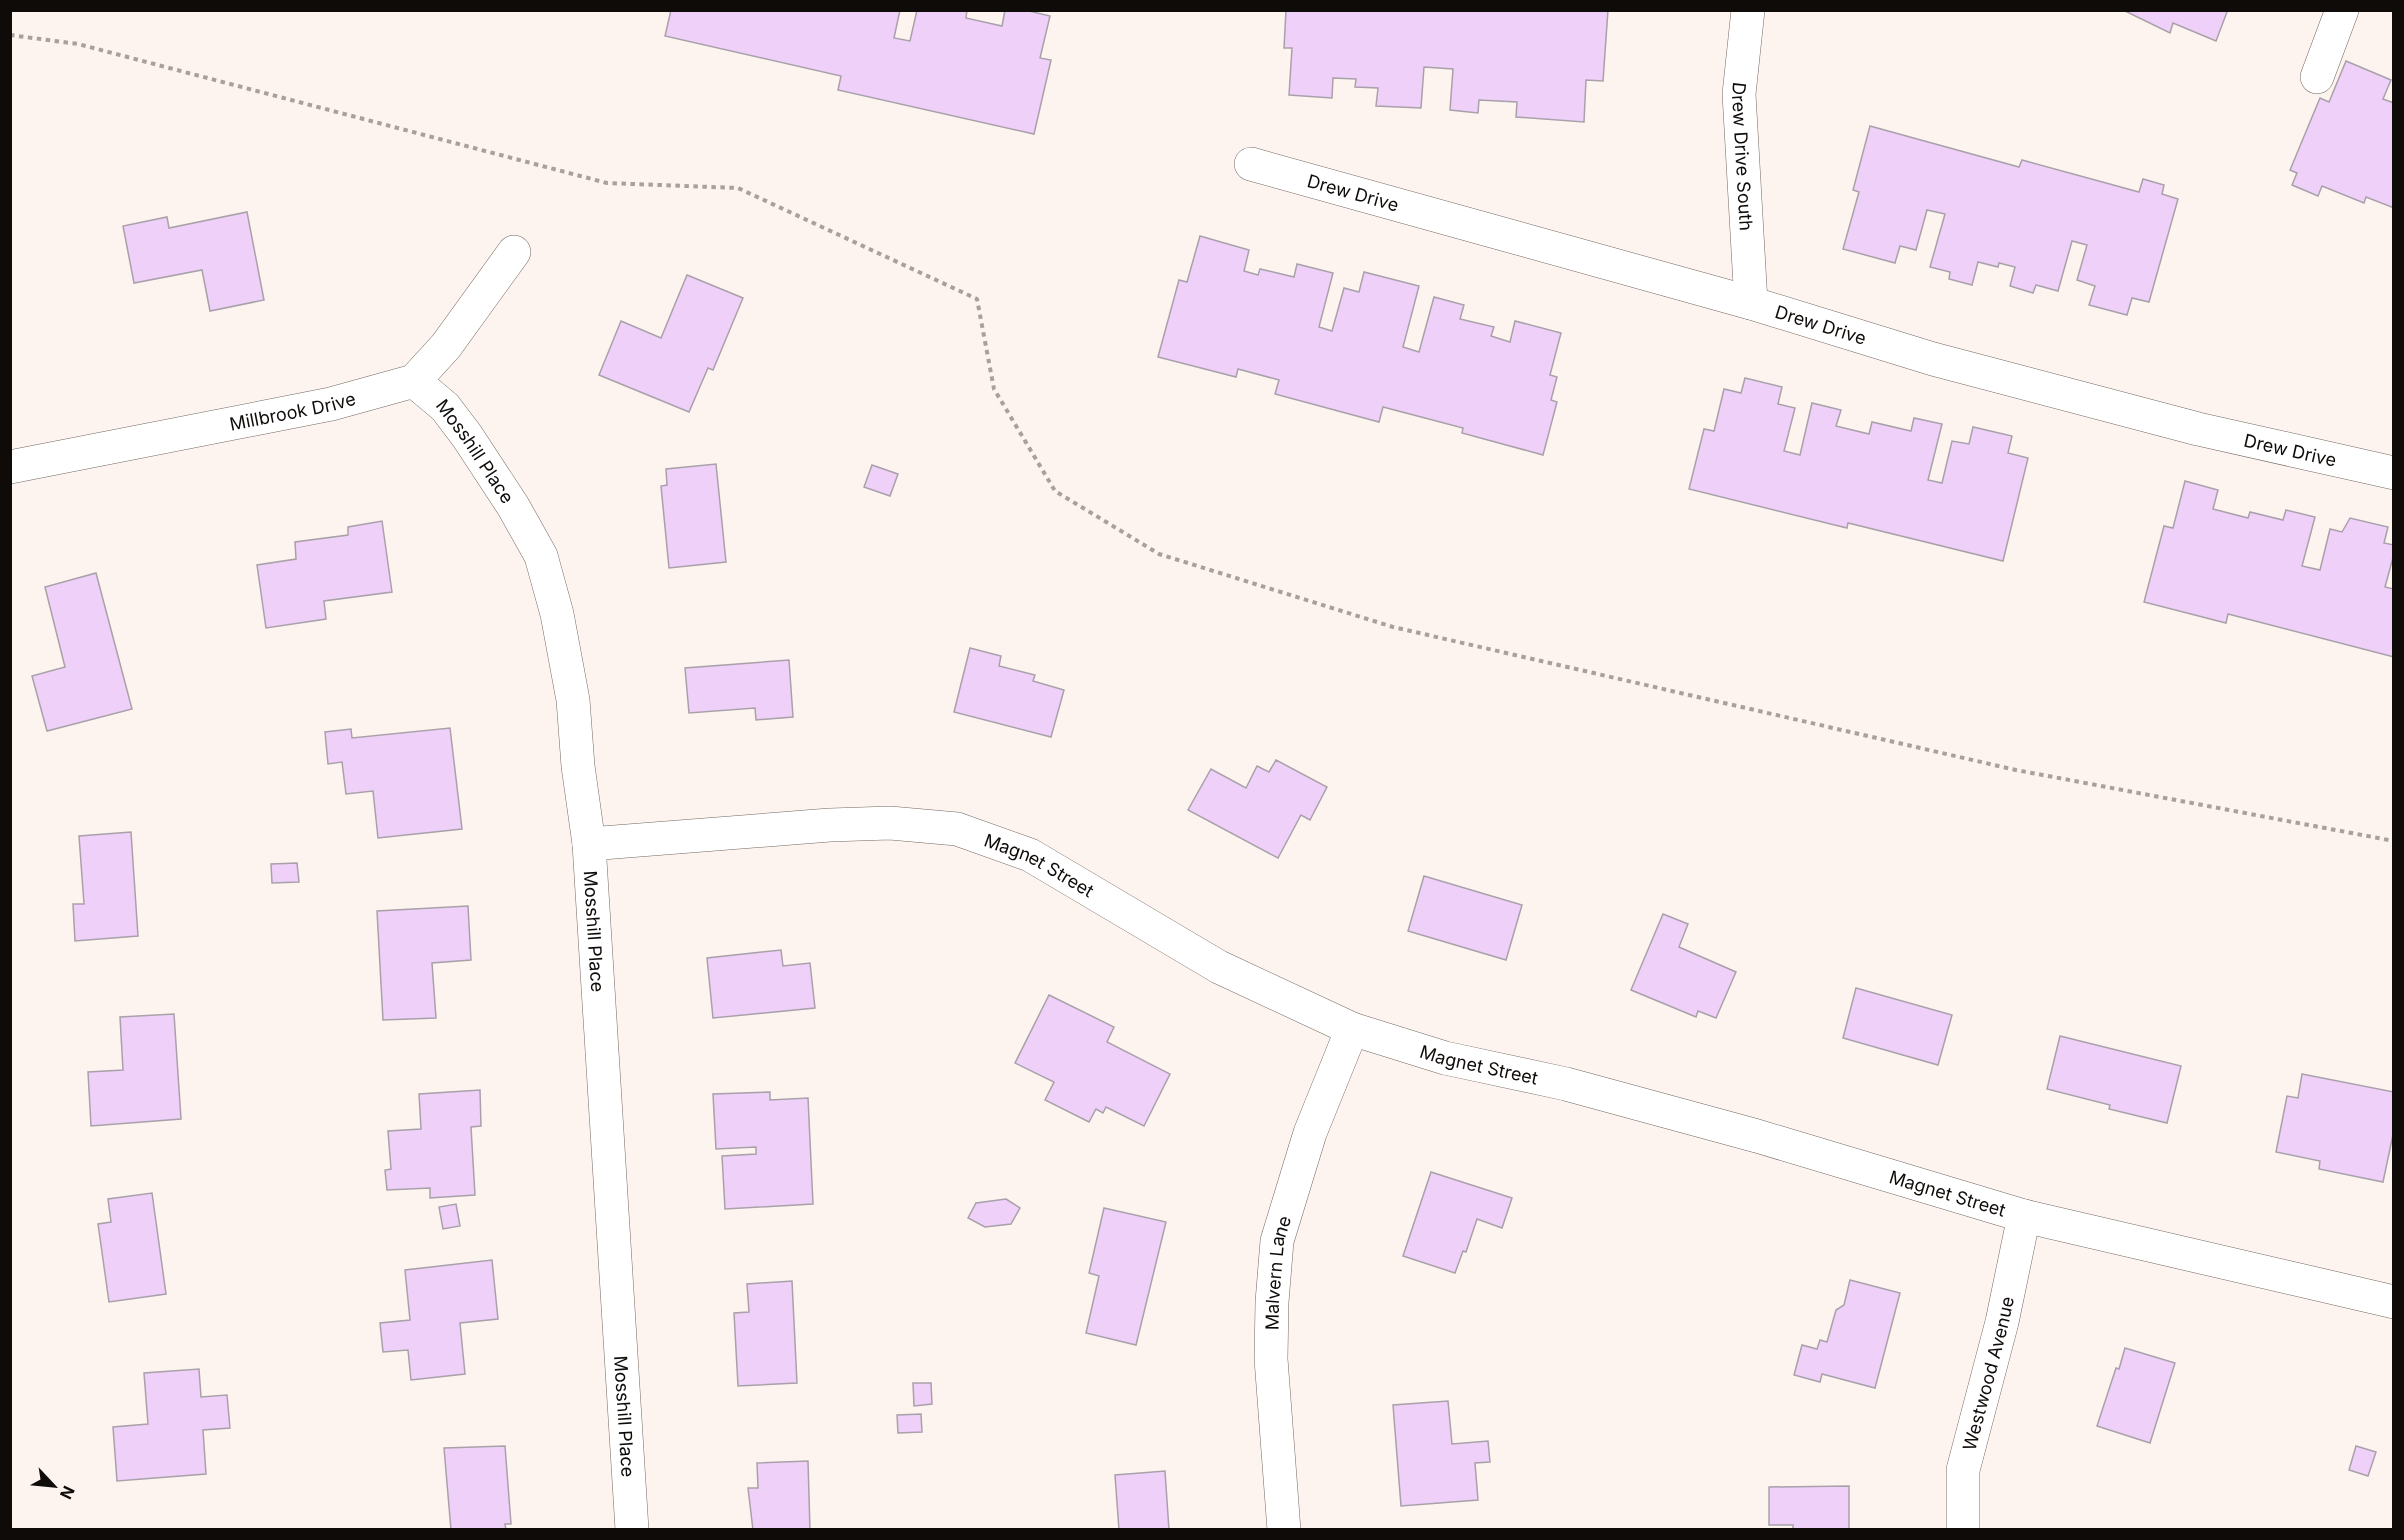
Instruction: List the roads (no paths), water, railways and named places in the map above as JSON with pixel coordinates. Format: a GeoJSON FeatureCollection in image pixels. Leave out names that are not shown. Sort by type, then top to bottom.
{"type":"FeatureCollection","features":[{"type":"Feature","properties":{"kind":"street","name":"Drew Drive South"},"geometry":{"type":"LineString","coordinates":[[1748,10],[1739,94],[1751,303]]}},
{"type":"Feature","properties":{"kind":"street"},"geometry":{"type":"LineString","coordinates":[[2317,77],[2342,10]]}},
{"type":"Feature","properties":{"kind":"street","name":"Drew Drive"},"geometry":{"type":"LineString","coordinates":[[1251,164],[1751,303],[1933,359],[2198,429],[2394,473]]}},
{"type":"Feature","properties":{"kind":"street"},"geometry":{"type":"LineString","coordinates":[[414,381],[446,346],[514,252]]}},
{"type":"Feature","properties":{"kind":"street","name":"Millbrook Drive"},"geometry":{"type":"LineString","coordinates":[[10,467],[331,404],[414,381]]}},
{"type":"Feature","properties":{"kind":"street","name":"Mosshill Place"},"geometry":{"type":"LineString","coordinates":[[414,381],[445,407],[513,506],[541,556],[557,614],[573,700],[578,766],[589,844],[632,1530]]}},
{"type":"Feature","properties":{"kind":"street","name":"Magnet Street"},"geometry":{"type":"LineString","coordinates":[[589,844],[830,825],[890,823],[957,829],[1030,855],[1219,967],[1352,1029],[1445,1058],[1566,1084],[1757,1136],[2024,1216],[2394,1302]]}},
{"type":"Feature","properties":{"kind":"street","name":"Malvern Lane"},"geometry":{"type":"LineString","coordinates":[[1284,1530],[1271,1359],[1272,1302],[1278,1241],[1310,1133],[1352,1029]]}},
{"type":"Feature","properties":{"kind":"street","name":"Westwood Avenue"},"geometry":{"type":"LineString","coordinates":[[1963,1530],[1963,1470],[2002,1322],[2024,1216]]}}]}
